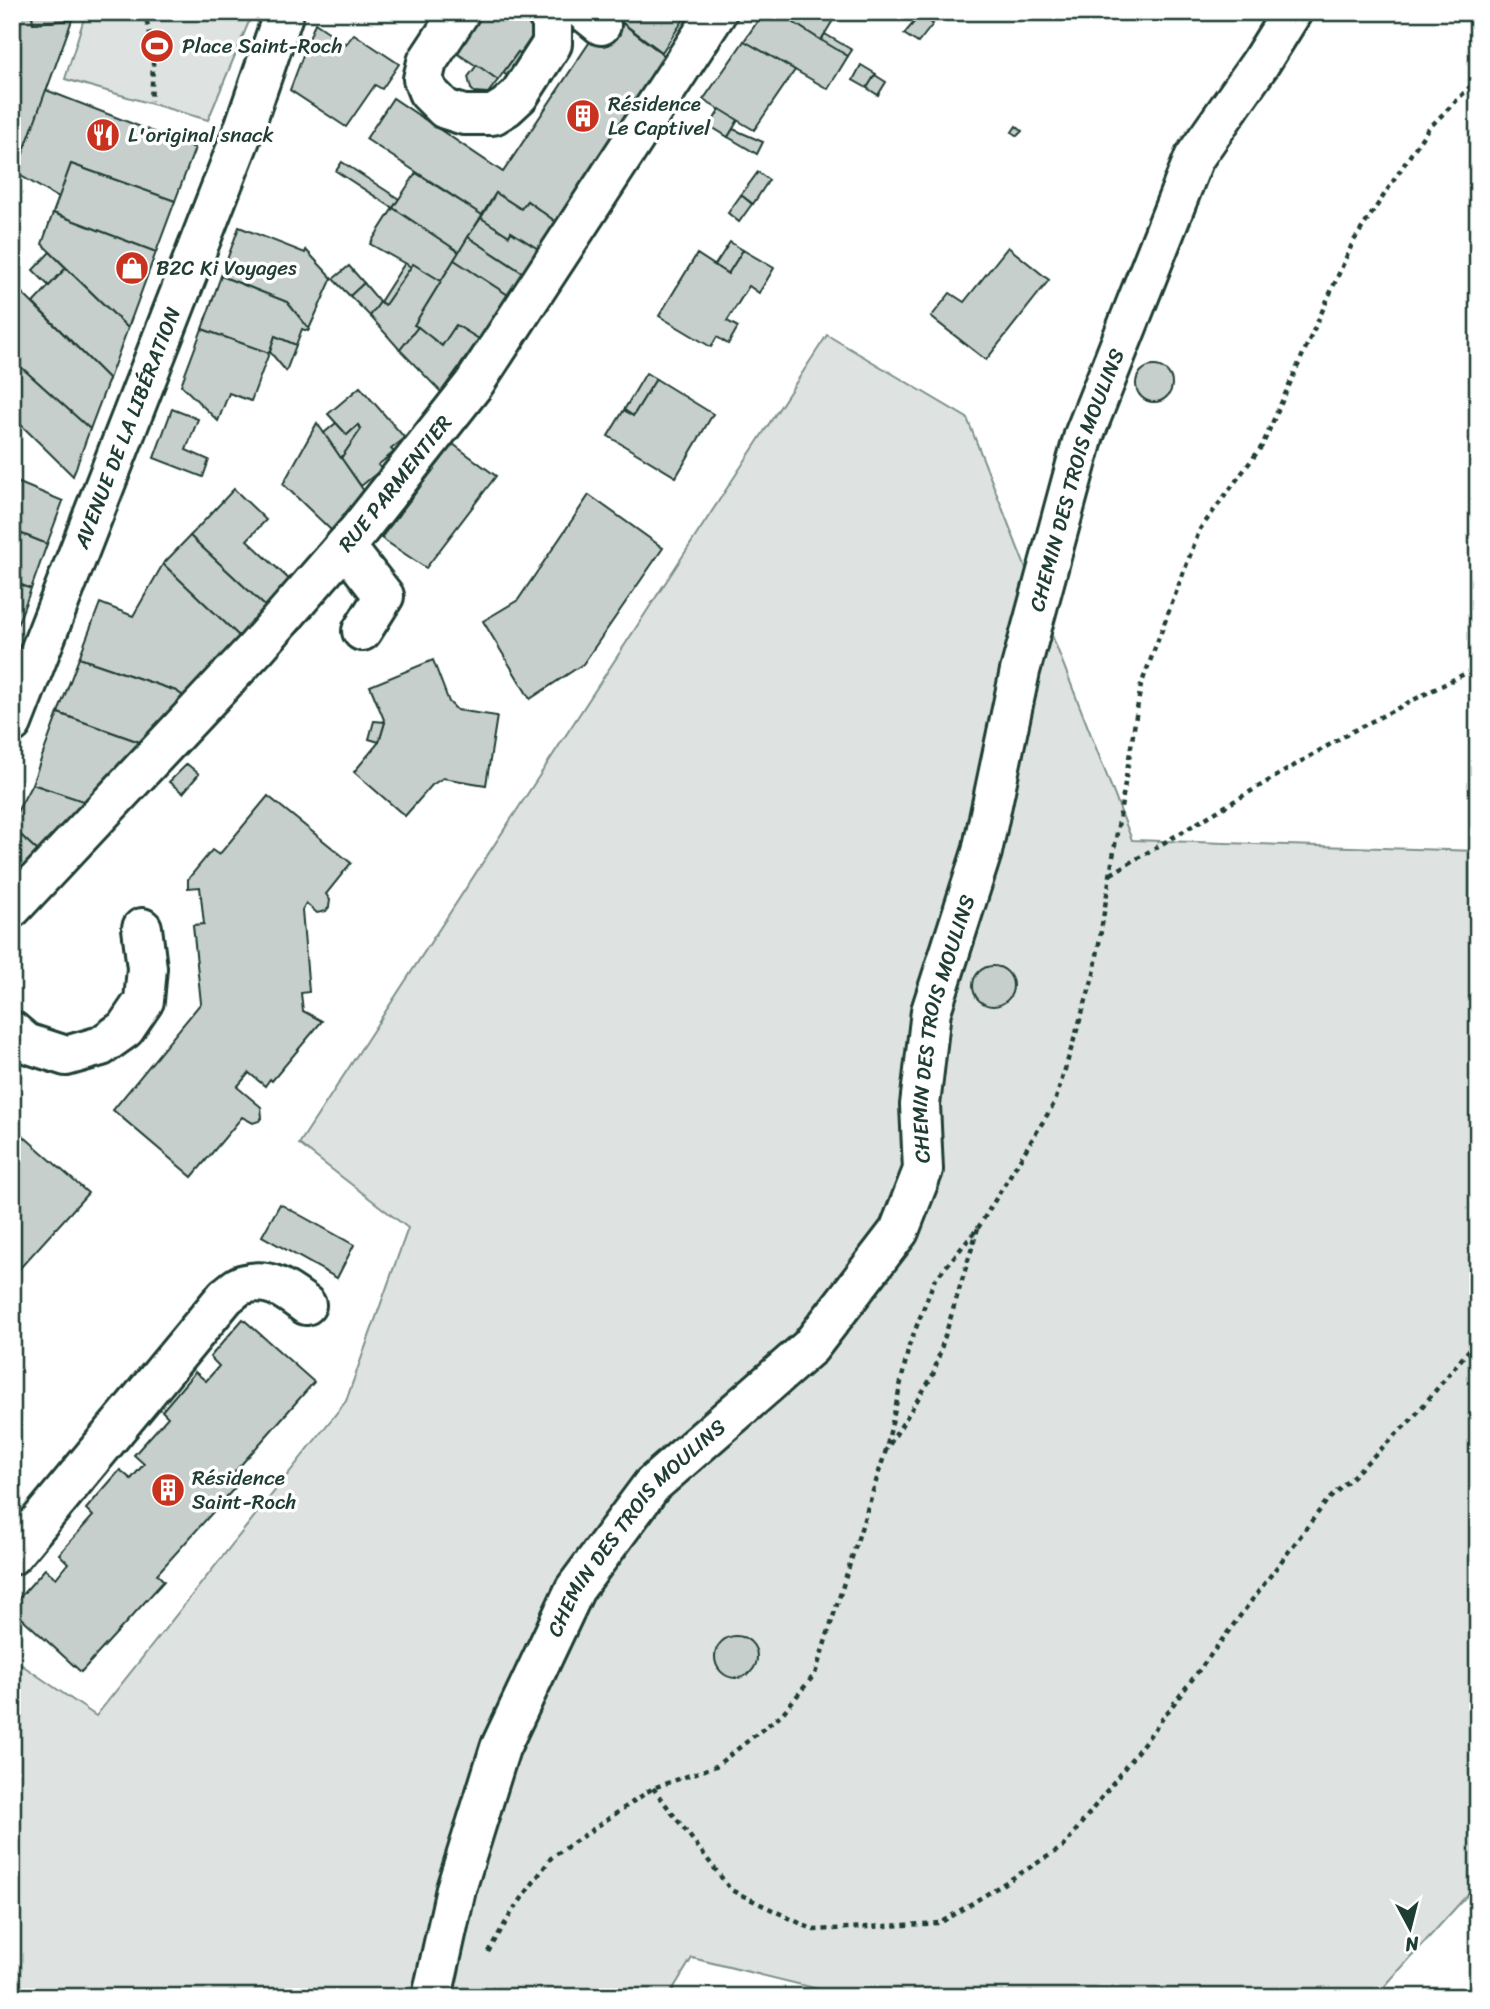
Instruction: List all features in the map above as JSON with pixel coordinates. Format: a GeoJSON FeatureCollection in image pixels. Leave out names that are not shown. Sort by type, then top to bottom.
{"type":"FeatureCollection","features":[{"type":"Feature","properties":{"kind":"street","name":"AVENUE DE LA LIBÉRATION"},"geometry":{"type":"LineString","coordinates":[[12,723],[242,134],[284,12]]}},
{"type":"Feature","properties":{"kind":"street"},"geometry":{"type":"LineString","coordinates":[[460,12],[427,62],[423,79],[428,92],[445,109],[464,115],[493,115],[519,95],[552,44],[552,23],[546,12]]}},
{"type":"Feature","properties":{"kind":"street","name":"RUE PARMENTIER"},"geometry":{"type":"LineString","coordinates":[[12,908],[257,647],[345,546],[474,384],[717,12]]}},
{"type":"Feature","properties":{"kind":"street","name":"CHEMIN DES TROIS MOULINS"},"geometry":{"type":"LineString","coordinates":[[432,1997],[456,1889],[500,1748],[575,1589],[652,1485],[810,1347],[898,1231],[923,1170],[920,1105],[931,1011],[982,852],[1020,671],[1084,435],[1194,158],[1259,65],[1292,12]]}},
{"type":"Feature","properties":{"kind":"street"},"geometry":{"type":"LineString","coordinates":[[345,546],[399,596],[362,631]]}},
{"type":"Feature","properties":{"kind":"street"},"geometry":{"type":"LineString","coordinates":[[12,1031],[26,1043],[66,1056],[101,1046],[125,1029],[144,1001],[147,968],[142,928]]}},
{"type":"Feature","properties":{"kind":"street"},"geometry":{"type":"LineString","coordinates":[[12,1555],[226,1296],[242,1284],[267,1282],[284,1288],[306,1305]]}},
{"type":"Feature","properties":{"kind":"path"},"geometry":{"type":"LineString","coordinates":[[144,12],[154,48],[151,101]]}},
{"type":"Feature","properties":{"kind":"path"},"geometry":{"type":"LineString","coordinates":[[486,1955],[512,1912],[551,1858],[653,1788],[716,1766],[782,1714],[815,1674],[886,1450],[909,1346],[934,1281],[978,1228],[1055,1102],[1094,974],[1141,685],[1200,528],[1262,446],[1353,242],[1427,130],[1478,79]]}},
{"type":"Feature","properties":{"kind":"path"},"geometry":{"type":"LineString","coordinates":[[1110,875],[1351,732],[1478,667]]}},
{"type":"Feature","properties":{"kind":"path"},"geometry":{"type":"LineString","coordinates":[[886,1450],[933,1375],[978,1228]]}},
{"type":"Feature","properties":{"kind":"path"},"geometry":{"type":"LineString","coordinates":[[653,1788],[731,1890],[814,1930],[940,1923],[1063,1847],[1326,1502],[1412,1419],[1478,1339]]}},
{"type":"Feature","properties":{"kind":"shaded area","name":"Place Saint-Roch"},"geometry":{"type":"Polygon","coordinates":[[[86,12],[253,12],[208,120],[65,79],[86,12]]]}},
{"type":"Feature","properties":{"kind":"shaded area"},"geometry":{"type":"Polygon","coordinates":[[[827,335],[967,418],[1132,840],[1478,851],[1478,1883],[1375,1997],[851,1997],[692,1958],[668,1997],[12,1997],[12,1665],[16,1661],[96,1716],[346,1401],[408,1228],[299,1144],[827,335]]]}},
{"type":"Feature","properties":{"kind":"building"},"geometry":{"type":"Polygon","coordinates":[[[12,12],[32,12],[33,23],[72,20],[24,152],[12,153],[12,12]]]}},
{"type":"Feature","properties":{"kind":"building"},"geometry":{"type":"Polygon","coordinates":[[[32,12],[74,12],[72,20],[33,23],[32,12]]]}},
{"type":"Feature","properties":{"kind":"building"},"geometry":{"type":"Polygon","coordinates":[[[482,12],[528,12],[542,22],[498,80],[455,52],[482,12]]]}},
{"type":"Feature","properties":{"kind":"building"},"geometry":{"type":"Polygon","coordinates":[[[608,12],[686,12],[688,13],[662,52],[608,12]]]}},
{"type":"Feature","properties":{"kind":"building"},"geometry":{"type":"Polygon","coordinates":[[[764,12],[777,12],[848,56],[828,89],[744,41],[764,12]]]}},
{"type":"Feature","properties":{"kind":"building"},"geometry":{"type":"Polygon","coordinates":[[[777,12],[838,12],[821,40],[777,12]]]}},
{"type":"Feature","properties":{"kind":"building","name":"Résidence Le Captivel"},"geometry":{"type":"Polygon","coordinates":[[[609,13],[665,56],[556,222],[527,201],[521,209],[496,193],[482,215],[366,139],[393,98],[503,172],[609,13]]]}},
{"type":"Feature","properties":{"kind":"building"},"geometry":{"type":"Polygon","coordinates":[[[921,14],[933,24],[918,43],[904,34],[921,14]]]}},
{"type":"Feature","properties":{"kind":"building"},"geometry":{"type":"Polygon","coordinates":[[[315,23],[346,44],[354,34],[399,64],[382,89],[375,85],[346,127],[290,90],[315,23]]]}},
{"type":"Feature","properties":{"kind":"building"},"geometry":{"type":"Polygon","coordinates":[[[825,34],[852,50],[848,56],[821,40],[825,34]]]}},
{"type":"Feature","properties":{"kind":"building"},"geometry":{"type":"Polygon","coordinates":[[[744,41],[795,70],[754,130],[703,100],[744,41]]]}},
{"type":"Feature","properties":{"kind":"building"},"geometry":{"type":"Polygon","coordinates":[[[518,52],[528,59],[510,77],[503,73],[518,52]]]}},
{"type":"Feature","properties":{"kind":"building"},"geometry":{"type":"Polygon","coordinates":[[[477,65],[498,80],[488,93],[474,92],[471,89],[468,77],[477,65]]]}},
{"type":"Feature","properties":{"kind":"building"},"geometry":{"type":"Polygon","coordinates":[[[861,65],[876,74],[867,88],[853,80],[861,65]]]}},
{"type":"Feature","properties":{"kind":"building"},"geometry":{"type":"Polygon","coordinates":[[[875,75],[886,82],[878,95],[867,88],[875,75]]]}},
{"type":"Feature","properties":{"kind":"building"},"geometry":{"type":"Polygon","coordinates":[[[46,90],[195,148],[175,201],[71,164],[59,198],[16,173],[46,90]]]}},
{"type":"Feature","properties":{"kind":"building"},"geometry":{"type":"Polygon","coordinates":[[[720,109],[738,120],[728,137],[710,126],[720,109]]]}},
{"type":"Feature","properties":{"kind":"building"},"geometry":{"type":"Polygon","coordinates":[[[1016,126],[1022,131],[1017,136],[1012,132],[1016,126]]]}},
{"type":"Feature","properties":{"kind":"building"},"geometry":{"type":"Polygon","coordinates":[[[733,129],[763,142],[757,154],[728,137],[733,129]]]}},
{"type":"Feature","properties":{"kind":"building"},"geometry":{"type":"Polygon","coordinates":[[[342,162],[399,199],[393,208],[336,171],[342,162]]]}},
{"type":"Feature","properties":{"kind":"building"},"geometry":{"type":"Polygon","coordinates":[[[71,164],[175,201],[156,252],[53,213],[71,164]]]}},
{"type":"Feature","properties":{"kind":"building"},"geometry":{"type":"Polygon","coordinates":[[[758,172],[769,180],[753,204],[741,195],[758,172]]]}},
{"type":"Feature","properties":{"kind":"building"},"geometry":{"type":"Polygon","coordinates":[[[416,173],[482,215],[459,252],[393,208],[416,173]]]}},
{"type":"Feature","properties":{"kind":"building"},"geometry":{"type":"Polygon","coordinates":[[[496,193],[521,209],[527,201],[556,222],[538,249],[511,232],[509,236],[481,218],[496,193]]]}},
{"type":"Feature","properties":{"kind":"building"},"geometry":{"type":"Polygon","coordinates":[[[741,195],[752,204],[739,222],[728,213],[741,195]]]}},
{"type":"Feature","properties":{"kind":"building"},"geometry":{"type":"Polygon","coordinates":[[[393,208],[459,252],[441,281],[413,264],[411,267],[370,244],[393,208]]]}},
{"type":"Feature","properties":{"kind":"building"},"geometry":{"type":"Polygon","coordinates":[[[53,213],[156,252],[128,328],[42,244],[53,213]]]}},
{"type":"Feature","properties":{"kind":"building"},"geometry":{"type":"Polygon","coordinates":[[[481,218],[509,236],[511,232],[538,249],[523,273],[468,237],[481,218]]]}},
{"type":"Feature","properties":{"kind":"building"},"geometry":{"type":"Polygon","coordinates":[[[239,227],[305,253],[306,250],[332,278],[309,329],[287,302],[221,276],[239,227]]]}},
{"type":"Feature","properties":{"kind":"building"},"geometry":{"type":"Polygon","coordinates":[[[468,237],[523,273],[508,295],[454,260],[468,237]]]}},
{"type":"Feature","properties":{"kind":"building"},"geometry":{"type":"Polygon","coordinates":[[[730,242],[743,250],[728,274],[715,265],[730,242]]]}},
{"type":"Feature","properties":{"kind":"building"},"geometry":{"type":"Polygon","coordinates":[[[1008,247],[1049,280],[986,360],[931,317],[950,293],[964,302],[1008,247]]]}},
{"type":"Feature","properties":{"kind":"building"},"geometry":{"type":"Polygon","coordinates":[[[743,250],[774,268],[759,293],[749,286],[727,321],[738,327],[728,344],[717,337],[711,347],[659,316],[697,254],[728,274],[743,250]]]}},
{"type":"Feature","properties":{"kind":"building"},"geometry":{"type":"Polygon","coordinates":[[[50,252],[66,268],[49,286],[33,270],[50,252]]]}},
{"type":"Feature","properties":{"kind":"building"},"geometry":{"type":"Polygon","coordinates":[[[454,260],[508,295],[479,339],[456,325],[442,346],[414,325],[454,260]]]}},
{"type":"Feature","properties":{"kind":"building"},"geometry":{"type":"Polygon","coordinates":[[[405,263],[411,267],[385,305],[380,302],[405,263]]]}},
{"type":"Feature","properties":{"kind":"building"},"geometry":{"type":"Polygon","coordinates":[[[413,264],[441,281],[414,325],[418,327],[400,350],[370,316],[380,302],[385,305],[413,264]]]}},
{"type":"Feature","properties":{"kind":"building"},"geometry":{"type":"Polygon","coordinates":[[[349,266],[364,283],[350,296],[333,279],[349,266]]]}},
{"type":"Feature","properties":{"kind":"building"},"geometry":{"type":"Polygon","coordinates":[[[66,268],[128,328],[109,379],[33,303],[66,268]]]}},
{"type":"Feature","properties":{"kind":"building"},"geometry":{"type":"Polygon","coordinates":[[[221,276],[287,302],[308,331],[302,329],[296,345],[275,336],[269,353],[202,329],[221,276]]]}},
{"type":"Feature","properties":{"kind":"building"},"geometry":{"type":"Polygon","coordinates":[[[12,283],[109,379],[90,429],[12,359],[12,283]]]}},
{"type":"Feature","properties":{"kind":"building"},"geometry":{"type":"Polygon","coordinates":[[[364,283],[380,302],[370,316],[350,296],[364,283]]]}},
{"type":"Feature","properties":{"kind":"building"},"geometry":{"type":"Polygon","coordinates":[[[456,325],[479,339],[441,392],[400,350],[418,327],[442,346],[456,325]]]}},
{"type":"Feature","properties":{"kind":"building"},"geometry":{"type":"Polygon","coordinates":[[[202,329],[269,353],[251,401],[229,393],[218,421],[181,385],[202,329]]]}},
{"type":"Feature","properties":{"kind":"building"},"geometry":{"type":"Polygon","coordinates":[[[275,336],[296,345],[286,371],[270,352],[275,336]]]}},
{"type":"Feature","properties":{"kind":"building"},"geometry":{"type":"Polygon","coordinates":[[[12,359],[90,429],[73,476],[12,416],[12,359]]]}},
{"type":"Feature","properties":{"kind":"building"},"geometry":{"type":"Polygon","coordinates":[[[1154,366],[1166,372],[1172,384],[1166,396],[1154,402],[1142,396],[1136,384],[1142,372],[1154,366]]]}},
{"type":"Feature","properties":{"kind":"building"},"geometry":{"type":"Polygon","coordinates":[[[646,373],[656,379],[633,416],[624,410],[646,373]]]}},
{"type":"Feature","properties":{"kind":"building"},"geometry":{"type":"Polygon","coordinates":[[[656,379],[713,414],[676,477],[608,436],[624,410],[633,416],[656,379]]]}},
{"type":"Feature","properties":{"kind":"building"},"geometry":{"type":"Polygon","coordinates":[[[360,387],[405,438],[391,449],[394,452],[378,465],[382,469],[361,486],[341,458],[361,429],[358,425],[347,435],[328,414],[360,387]]]}},
{"type":"Feature","properties":{"kind":"building"},"geometry":{"type":"Polygon","coordinates":[[[172,409],[198,419],[186,450],[209,460],[203,477],[154,458],[172,409]]]}},
{"type":"Feature","properties":{"kind":"building"},"geometry":{"type":"Polygon","coordinates":[[[12,416],[19,423],[12,430],[12,416]]]}},
{"type":"Feature","properties":{"kind":"building"},"geometry":{"type":"Polygon","coordinates":[[[317,423],[364,491],[333,532],[283,484],[317,423]]]}},
{"type":"Feature","properties":{"kind":"building"},"geometry":{"type":"Polygon","coordinates":[[[336,423],[347,435],[358,425],[361,429],[341,458],[324,433],[336,423]]]}},
{"type":"Feature","properties":{"kind":"building"},"geometry":{"type":"Polygon","coordinates":[[[453,444],[496,476],[426,568],[381,538],[453,444]]]}},
{"type":"Feature","properties":{"kind":"building"},"geometry":{"type":"Polygon","coordinates":[[[12,480],[63,501],[47,544],[12,530],[12,480]]]}},
{"type":"Feature","properties":{"kind":"building"},"geometry":{"type":"Polygon","coordinates":[[[234,489],[266,520],[247,540],[293,583],[267,608],[190,536],[234,489]]]}},
{"type":"Feature","properties":{"kind":"building"},"geometry":{"type":"Polygon","coordinates":[[[589,495],[663,548],[583,664],[530,699],[483,621],[518,600],[589,495]]]}},
{"type":"Feature","properties":{"kind":"building"},"geometry":{"type":"Polygon","coordinates":[[[12,530],[47,544],[31,589],[12,581],[12,530]]]}},
{"type":"Feature","properties":{"kind":"building"},"geometry":{"type":"Polygon","coordinates":[[[190,536],[267,608],[240,637],[163,564],[190,536]]]}},
{"type":"Feature","properties":{"kind":"building"},"geometry":{"type":"Polygon","coordinates":[[[163,564],[240,637],[186,698],[176,691],[79,658],[100,603],[133,616],[163,564]]]}},
{"type":"Feature","properties":{"kind":"building"},"geometry":{"type":"Polygon","coordinates":[[[12,581],[31,589],[16,628],[12,626],[12,581]]]}},
{"type":"Feature","properties":{"kind":"building"},"geometry":{"type":"Polygon","coordinates":[[[79,658],[176,691],[186,698],[142,743],[58,713],[79,658]]]}},
{"type":"Feature","properties":{"kind":"building"},"geometry":{"type":"Polygon","coordinates":[[[433,660],[449,702],[457,710],[497,716],[486,785],[443,778],[432,785],[405,816],[354,772],[379,742],[385,722],[370,686],[433,660]]]}},
{"type":"Feature","properties":{"kind":"building"},"geometry":{"type":"Polygon","coordinates":[[[58,713],[142,743],[87,803],[32,784],[58,713]]]}},
{"type":"Feature","properties":{"kind":"building"},"geometry":{"type":"Polygon","coordinates":[[[374,721],[385,722],[379,742],[369,739],[374,721]]]}},
{"type":"Feature","properties":{"kind":"building"},"geometry":{"type":"Polygon","coordinates":[[[187,764],[199,774],[183,793],[169,782],[187,764]]]}},
{"type":"Feature","properties":{"kind":"building"},"geometry":{"type":"Polygon","coordinates":[[[32,784],[86,802],[42,855],[12,827],[12,821],[32,784]]]}},
{"type":"Feature","properties":{"kind":"building"},"geometry":{"type":"Polygon","coordinates":[[[268,796],[351,863],[326,894],[330,900],[326,911],[317,913],[306,903],[302,910],[309,992],[301,993],[303,1011],[322,1021],[272,1081],[270,1079],[265,1086],[249,1073],[237,1087],[261,1107],[262,1117],[253,1123],[242,1117],[192,1177],[113,1110],[201,1003],[193,925],[204,924],[200,887],[188,888],[188,879],[212,850],[219,855],[268,796]]]}},
{"type":"Feature","properties":{"kind":"building"},"geometry":{"type":"Polygon","coordinates":[[[12,827],[42,855],[12,882],[12,827]]]}},
{"type":"Feature","properties":{"kind":"building"},"geometry":{"type":"Polygon","coordinates":[[[993,966],[1001,967],[1007,972],[1012,978],[1012,994],[1007,1000],[1001,1005],[993,1006],[985,1005],[979,1000],[974,994],[973,986],[974,978],[979,972],[985,967],[993,966]]]}},
{"type":"Feature","properties":{"kind":"building"},"geometry":{"type":"Polygon","coordinates":[[[12,1126],[88,1193],[12,1277],[12,1126]]]}},
{"type":"Feature","properties":{"kind":"building"},"geometry":{"type":"Polygon","coordinates":[[[280,1204],[354,1245],[337,1278],[262,1236],[280,1204]]]}},
{"type":"Feature","properties":{"kind":"building","name":"Résidence Saint-Roch"},"geometry":{"type":"Polygon","coordinates":[[[243,1319],[314,1382],[232,1475],[240,1482],[157,1574],[164,1581],[81,1672],[12,1609],[12,1606],[45,1569],[56,1578],[68,1563],[59,1554],[93,1516],[86,1509],[120,1470],[131,1479],[144,1464],[134,1455],[168,1417],[162,1411],[195,1372],[206,1381],[219,1366],[210,1357],[243,1319]]]}},
{"type":"Feature","properties":{"kind":"building"},"geometry":{"type":"Polygon","coordinates":[[[736,1636],[751,1642],[757,1657],[751,1672],[736,1678],[721,1672],[715,1657],[721,1642],[736,1636]]]}},
{"type":"Feature","properties":{"kind":"place","name":"Place Saint-Roch"},"geometry":{"type":"Point","coordinates":[157,46]}},
{"type":"Feature","properties":{"kind":"place","name":"Résidence Le Captivel"},"geometry":{"type":"Point","coordinates":[583,116]}},
{"type":"Feature","properties":{"kind":"place","name":"L'original snack"},"geometry":{"type":"Point","coordinates":[103,135]}},
{"type":"Feature","properties":{"kind":"place","name":"B2C Ki Voyages"},"geometry":{"type":"Point","coordinates":[132,268]}},
{"type":"Feature","properties":{"kind":"place","name":"Résidence Saint-Roch"},"geometry":{"type":"Point","coordinates":[168,1490]}}]}
